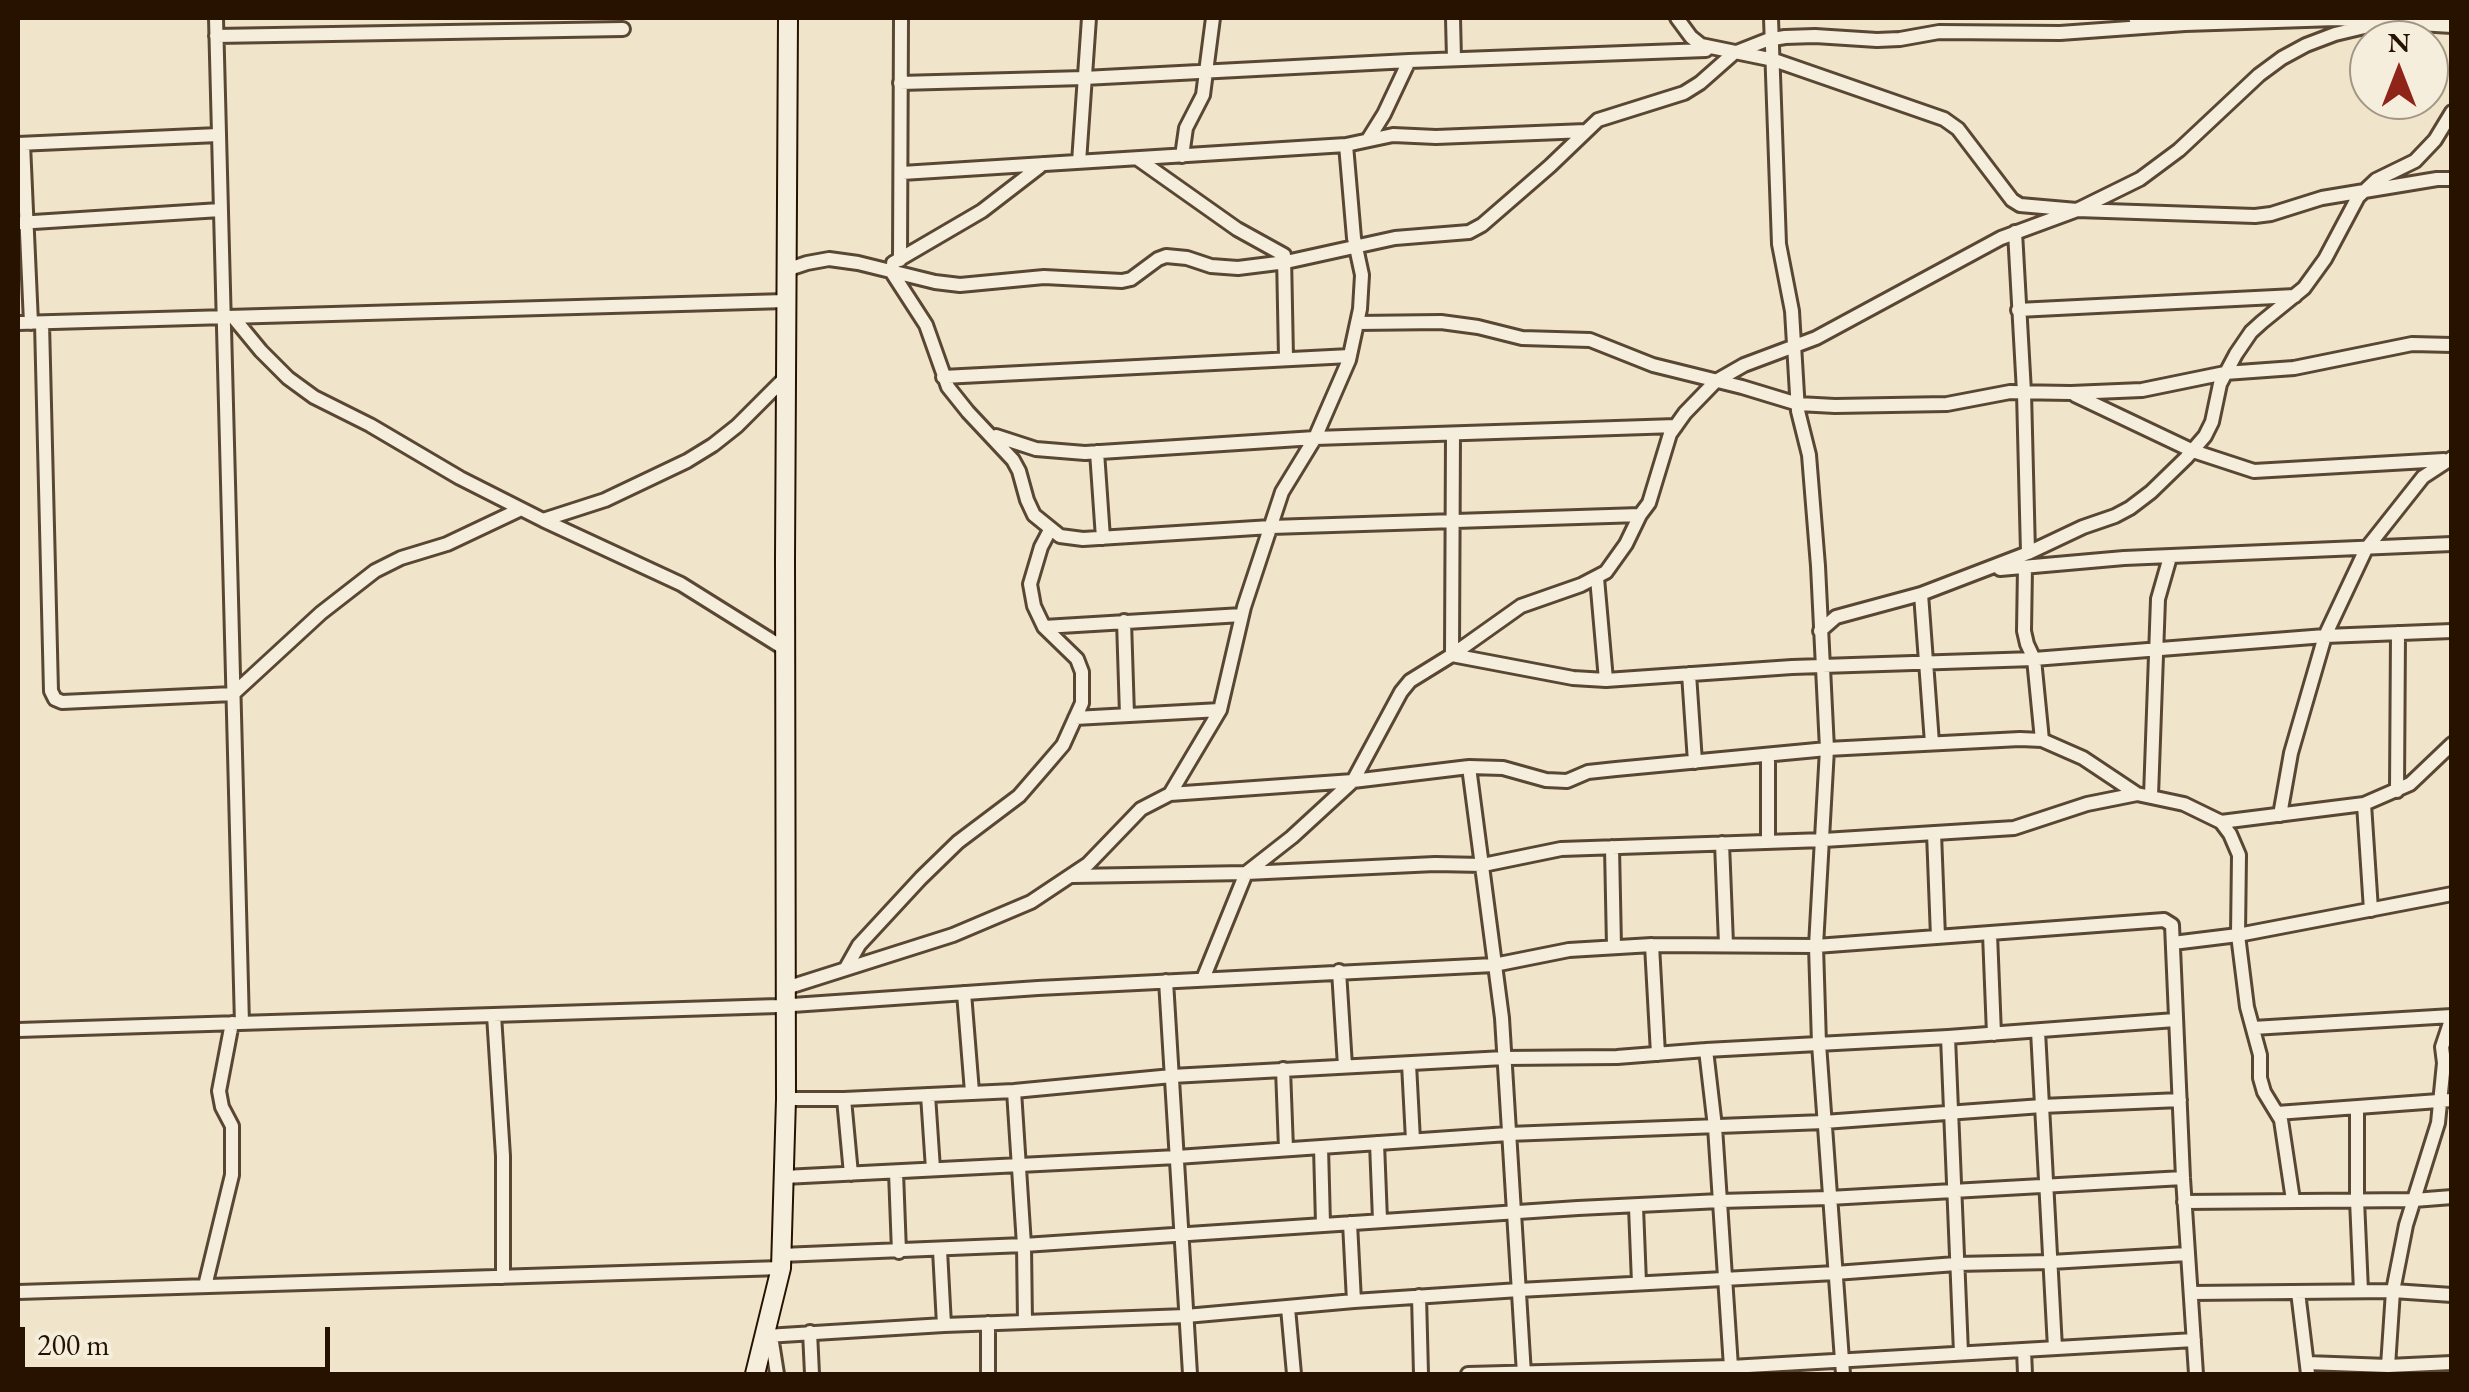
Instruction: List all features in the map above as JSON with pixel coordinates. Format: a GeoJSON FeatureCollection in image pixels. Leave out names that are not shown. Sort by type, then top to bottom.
{"type":"FeatureCollection","features":[{"type":"Feature","properties":{"kind":"street"},"geometry":{"type":"LineString","coordinates":[[205,1286],[232,1175],[232,1126],[219,1091],[237,1023],[228,317],[220,210],[216,18]]}},
{"type":"Feature","properties":{"kind":"street"},"geometry":{"type":"LineString","coordinates":[[756,1374],[768,1336],[781,1262],[786,1099],[788,18]]}},
{"type":"Feature","properties":{"kind":"street"},"geometry":{"type":"LineString","coordinates":[[901,18],[902,173],[891,267],[926,325],[943,378],[956,399],[1013,460],[1034,516],[1050,530],[1069,538],[1102,538],[1270,527],[1640,515]]}},
{"type":"Feature","properties":{"kind":"street"},"geometry":{"type":"LineString","coordinates":[[1079,162],[1089,18]]}},
{"type":"Feature","properties":{"kind":"street"},"geometry":{"type":"LineString","coordinates":[[1182,156],[1186,128],[1203,95],[1213,18]]}},
{"type":"Feature","properties":{"kind":"street"},"geometry":{"type":"LineString","coordinates":[[1453,18],[1454,60]]}},
{"type":"Feature","properties":{"kind":"street"},"geometry":{"type":"LineString","coordinates":[[1677,18],[1691,38],[1716,50]]}},
{"type":"Feature","properties":{"kind":"street"},"geometry":{"type":"LineString","coordinates":[[1771,18],[1779,244],[1792,311],[1798,404],[1809,455],[1827,749],[1816,946],[1828,1198],[1843,1374]]}},
{"type":"Feature","properties":{"kind":"street"},"geometry":{"type":"LineString","coordinates":[[2134,18],[2170,25]]}},
{"type":"Feature","properties":{"kind":"street"},"geometry":{"type":"LineString","coordinates":[[786,270],[828,259],[891,267],[935,282],[960,285],[1044,277],[1122,281],[1166,256],[1226,268],[1286,262],[1395,238],[1452,235],[1476,229],[1605,117],[1684,92],[1734,52],[1772,39],[1815,36],[1877,40],[1953,32],[2060,34],[2170,25],[2349,20]]}},
{"type":"Feature","properties":{"kind":"street"},"geometry":{"type":"LineString","coordinates":[[216,36],[623,29]]}},
{"type":"Feature","properties":{"kind":"street"},"geometry":{"type":"LineString","coordinates":[[1202,979],[1246,873],[1353,781],[1410,681],[1521,606],[1597,578],[1616,560],[1649,503],[1670,434],[1685,412],[1716,381],[1865,312],[2015,232],[2110,195],[2158,168],[2282,58],[2306,45],[2349,31]]}},
{"type":"Feature","properties":{"kind":"street"},"geometry":{"type":"LineString","coordinates":[[900,83],[1716,50],[1774,60],[1944,119],[1958,129],[2020,206],[2255,216],[2322,198],[2438,178],[2452,179]]}},
{"type":"Feature","properties":{"kind":"street"},"geometry":{"type":"LineString","coordinates":[[1370,138],[1409,61]]}},
{"type":"Feature","properties":{"kind":"street"},"geometry":{"type":"LineString","coordinates":[[1820,631],[1836,617],[2026,560],[2130,508],[2150,492],[2205,436],[2225,373],[2252,332],[2297,296],[2325,260],[2350,209],[2363,192],[2376,180],[2415,161],[2435,140],[2452,112]]}},
{"type":"Feature","properties":{"kind":"street"},"geometry":{"type":"LineString","coordinates":[[902,173],[1346,145],[1393,134],[1436,137],[1586,131]]}},
{"type":"Feature","properties":{"kind":"street"},"geometry":{"type":"LineString","coordinates":[[218,135],[20,144],[21,222],[54,699],[62,702],[234,694],[321,613],[375,571],[447,544],[521,509]]}},
{"type":"Feature","properties":{"kind":"street"},"geometry":{"type":"LineString","coordinates":[[1170,794],[1220,710],[1242,615],[1282,492],[1316,438],[1350,356],[1362,301],[1362,275],[1346,145]]}},
{"type":"Feature","properties":{"kind":"street"},"geometry":{"type":"LineString","coordinates":[[1138,159],[1228,223],[1283,254],[1286,358]]}},
{"type":"Feature","properties":{"kind":"street"},"geometry":{"type":"LineString","coordinates":[[891,267],[982,211],[1043,164]]}},
{"type":"Feature","properties":{"kind":"street"},"geometry":{"type":"LineString","coordinates":[[21,222],[220,210]]}},
{"type":"Feature","properties":{"kind":"street"},"geometry":{"type":"LineString","coordinates":[[2015,232],[2024,392],[2024,631],[2034,658],[2042,740]]}},
{"type":"Feature","properties":{"kind":"street"},"geometry":{"type":"LineString","coordinates":[[2018,310],[2297,296]]}},
{"type":"Feature","properties":{"kind":"street"},"geometry":{"type":"LineString","coordinates":[[30,323],[786,301]]}},
{"type":"Feature","properties":{"kind":"street"},"geometry":{"type":"LineString","coordinates":[[228,317],[302,389],[460,478],[681,584],[785,649]]}},
{"type":"Feature","properties":{"kind":"street"},"geometry":{"type":"LineString","coordinates":[[1358,323],[1424,321],[1478,327],[1516,337],[1581,339],[1601,343],[1652,365],[1798,404],[1835,406],[1948,404],[1994,394],[2153,388],[2225,373],[2294,368],[2412,344],[2452,346]]}},
{"type":"Feature","properties":{"kind":"street"},"geometry":{"type":"LineString","coordinates":[[943,378],[1350,356]]}},
{"type":"Feature","properties":{"kind":"street"},"geometry":{"type":"LineString","coordinates":[[543,520],[605,500],[687,461],[737,426],[786,377]]}},
{"type":"Feature","properties":{"kind":"street"},"geometry":{"type":"LineString","coordinates":[[2071,394],[2193,451],[2254,471],[2450,459]]}},
{"type":"Feature","properties":{"kind":"street"},"geometry":{"type":"LineString","coordinates":[[986,431],[1018,445],[1069,453],[1316,438],[1676,426]]}},
{"type":"Feature","properties":{"kind":"street"},"geometry":{"type":"LineString","coordinates":[[1452,655],[1454,434]]}},
{"type":"Feature","properties":{"kind":"street"},"geometry":{"type":"LineString","coordinates":[[1096,452],[1102,538]]}},
{"type":"Feature","properties":{"kind":"street"},"geometry":{"type":"LineString","coordinates":[[2280,814],[2291,752],[2326,636],[2366,549],[2423,477],[2450,459]]}},
{"type":"Feature","properties":{"kind":"street"},"geometry":{"type":"LineString","coordinates":[[846,968],[859,945],[921,878],[958,842],[1018,796],[1063,744],[1082,703],[1082,672],[1077,658],[1044,627],[1034,606],[1030,584],[1040,548],[1050,530]]}},
{"type":"Feature","properties":{"kind":"street"},"geometry":{"type":"LineString","coordinates":[[2026,560],[2452,544]]}},
{"type":"Feature","properties":{"kind":"street"},"geometry":{"type":"LineString","coordinates":[[2144,795],[2158,598],[2170,557]]}},
{"type":"Feature","properties":{"kind":"street"},"geometry":{"type":"LineString","coordinates":[[1597,578],[1606,680]]}},
{"type":"Feature","properties":{"kind":"street"},"geometry":{"type":"LineString","coordinates":[[1920,594],[1932,744]]}},
{"type":"Feature","properties":{"kind":"street"},"geometry":{"type":"LineString","coordinates":[[1044,627],[1242,615]]}},
{"type":"Feature","properties":{"kind":"street"},"geometry":{"type":"LineString","coordinates":[[1124,622],[1127,715]]}},
{"type":"Feature","properties":{"kind":"street"},"geometry":{"type":"LineString","coordinates":[[1452,655],[1573,678],[1606,680],[2034,658],[2326,636],[2452,632]]}},
{"type":"Feature","properties":{"kind":"street"},"geometry":{"type":"LineString","coordinates":[[2397,790],[2398,633]]}},
{"type":"Feature","properties":{"kind":"street"},"geometry":{"type":"LineString","coordinates":[[1688,674],[1695,762]]}},
{"type":"Feature","properties":{"kind":"street"},"geometry":{"type":"LineString","coordinates":[[1075,718],[1220,710]]}},
{"type":"Feature","properties":{"kind":"street"},"geometry":{"type":"LineString","coordinates":[[786,996],[846,968],[953,935],[1031,902],[1088,864],[1142,809],[1170,794],[1353,781],[1469,767],[1503,768],[1546,780],[1567,781],[1588,772],[1827,749],[2042,740],[2084,758],[2144,795],[2184,804],[2220,822],[2235,843],[2239,855],[2238,935],[2247,1007],[2260,1055],[2262,1085],[2283,1129],[2294,1200]]}},
{"type":"Feature","properties":{"kind":"street"},"geometry":{"type":"LineString","coordinates":[[2220,822],[2364,804],[2410,784],[2452,744]]}},
{"type":"Feature","properties":{"kind":"street"},"geometry":{"type":"LineString","coordinates":[[1768,755],[1768,842]]}},
{"type":"Feature","properties":{"kind":"street"},"geometry":{"type":"LineString","coordinates":[[1469,767],[1502,1018],[1524,1374]]}},
{"type":"Feature","properties":{"kind":"street"},"geometry":{"type":"LineString","coordinates":[[1072,876],[1483,864],[1561,849],[1824,840],[2014,828],[2087,804],[2144,795]]}},
{"type":"Feature","properties":{"kind":"street"},"geometry":{"type":"LineString","coordinates":[[2364,804],[2371,910]]}},
{"type":"Feature","properties":{"kind":"street"},"geometry":{"type":"LineString","coordinates":[[1934,833],[1938,937]]}},
{"type":"Feature","properties":{"kind":"street"},"geometry":{"type":"LineString","coordinates":[[1722,843],[1726,944]]}},
{"type":"Feature","properties":{"kind":"street"},"geometry":{"type":"LineString","coordinates":[[1612,847],[1614,947]]}},
{"type":"Feature","properties":{"kind":"street"},"geometry":{"type":"LineString","coordinates":[[2173,943],[2238,935],[2452,894]]}},
{"type":"Feature","properties":{"kind":"street"},"geometry":{"type":"LineString","coordinates":[[18,1030],[494,1015],[786,996],[964,993],[1494,965],[1569,950],[1652,944],[1816,946],[2164,920],[2172,926],[2182,1178],[2196,1374]]}},
{"type":"Feature","properties":{"kind":"street"},"geometry":{"type":"LineString","coordinates":[[1990,934],[1994,1034]]}},
{"type":"Feature","properties":{"kind":"street"},"geometry":{"type":"LineString","coordinates":[[1652,944],[1658,1054]]}},
{"type":"Feature","properties":{"kind":"street"},"geometry":{"type":"LineString","coordinates":[[1339,971],[1345,1066]]}},
{"type":"Feature","properties":{"kind":"street"},"geometry":{"type":"LineString","coordinates":[[1166,981],[1190,1374]]}},
{"type":"Feature","properties":{"kind":"street"},"geometry":{"type":"LineString","coordinates":[[964,993],[972,1092]]}},
{"type":"Feature","properties":{"kind":"street"},"geometry":{"type":"LineString","coordinates":[[494,1015],[504,1156],[503,1277]]}},
{"type":"Feature","properties":{"kind":"street"},"geometry":{"type":"LineString","coordinates":[[2253,1028],[2452,1016],[2442,1046],[2447,1100],[2406,1225],[2393,1291],[2388,1366]]}},
{"type":"Feature","properties":{"kind":"street"},"geometry":{"type":"LineString","coordinates":[[786,1099],[1014,1091],[1172,1076],[1345,1066],[1617,1057],[2176,1020]]}},
{"type":"Feature","properties":{"kind":"street"},"geometry":{"type":"LineString","coordinates":[[2038,1031],[2055,1348]]}},
{"type":"Feature","properties":{"kind":"street"},"geometry":{"type":"LineString","coordinates":[[1948,1038],[1961,1353]]}},
{"type":"Feature","properties":{"kind":"street"},"geometry":{"type":"LineString","coordinates":[[1706,1050],[1731,1367]]}},
{"type":"Feature","properties":{"kind":"street"},"geometry":{"type":"LineString","coordinates":[[1410,1064],[1413,1140]]}},
{"type":"Feature","properties":{"kind":"street"},"geometry":{"type":"LineString","coordinates":[[1283,1070],[1286,1149]]}},
{"type":"Feature","properties":{"kind":"street"},"geometry":{"type":"LineString","coordinates":[[1014,1091],[1025,1322]]}},
{"type":"Feature","properties":{"kind":"street"},"geometry":{"type":"LineString","coordinates":[[928,1095],[932,1169]]}},
{"type":"Feature","properties":{"kind":"street"},"geometry":{"type":"LineString","coordinates":[[844,1099],[850,1174]]}},
{"type":"Feature","properties":{"kind":"street"},"geometry":{"type":"LineString","coordinates":[[784,1178],[1177,1158],[1508,1134],[1824,1122],[2180,1100]]}},
{"type":"Feature","properties":{"kind":"street"},"geometry":{"type":"LineString","coordinates":[[2277,1113],[2447,1100]]}},
{"type":"Feature","properties":{"kind":"street"},"geometry":{"type":"LineString","coordinates":[[2357,1108],[2361,1291]]}},
{"type":"Feature","properties":{"kind":"street"},"geometry":{"type":"LineString","coordinates":[[1377,1143],[1380,1220]]}},
{"type":"Feature","properties":{"kind":"street"},"geometry":{"type":"LineString","coordinates":[[1320,1147],[1323,1224]]}},
{"type":"Feature","properties":{"kind":"street"},"geometry":{"type":"LineString","coordinates":[[896,1172],[899,1252]]}},
{"type":"Feature","properties":{"kind":"street"},"geometry":{"type":"LineString","coordinates":[[18,1292],[503,1277],[1514,1212],[2182,1178]]}},
{"type":"Feature","properties":{"kind":"street"},"geometry":{"type":"LineString","coordinates":[[2184,1202],[2452,1197]]}},
{"type":"Feature","properties":{"kind":"street"},"geometry":{"type":"LineString","coordinates":[[1636,1206],[1639,1282]]}},
{"type":"Feature","properties":{"kind":"street"},"geometry":{"type":"LineString","coordinates":[[1350,1223],[1354,1301]]}},
{"type":"Feature","properties":{"kind":"street"},"geometry":{"type":"LineString","coordinates":[[940,1250],[944,1325]]}},
{"type":"Feature","properties":{"kind":"street"},"geometry":{"type":"LineString","coordinates":[[768,1336],[1186,1316],[1639,1282],[2188,1254]]}},
{"type":"Feature","properties":{"kind":"street"},"geometry":{"type":"LineString","coordinates":[[2191,1293],[2393,1291],[2452,1295]]}},
{"type":"Feature","properties":{"kind":"street"},"geometry":{"type":"LineString","coordinates":[[2298,1292],[2308,1369],[2452,1364]]}},
{"type":"Feature","properties":{"kind":"street"},"geometry":{"type":"LineString","coordinates":[[1419,1296],[1422,1374]]}},
{"type":"Feature","properties":{"kind":"street"},"geometry":{"type":"LineString","coordinates":[[1288,1308],[1294,1374]]}},
{"type":"Feature","properties":{"kind":"street"},"geometry":{"type":"LineString","coordinates":[[988,1323],[988,1374]]}},
{"type":"Feature","properties":{"kind":"street"},"geometry":{"type":"LineString","coordinates":[[810,1332],[812,1374]]}},
{"type":"Feature","properties":{"kind":"street"},"geometry":{"type":"LineString","coordinates":[[768,1336],[777,1374]]}},
{"type":"Feature","properties":{"kind":"street"},"geometry":{"type":"LineString","coordinates":[[1468,1374],[1731,1367],[2194,1340]]}},
{"type":"Feature","properties":{"kind":"street"},"geometry":{"type":"LineString","coordinates":[[2024,1350],[2026,1374]]}}]}
